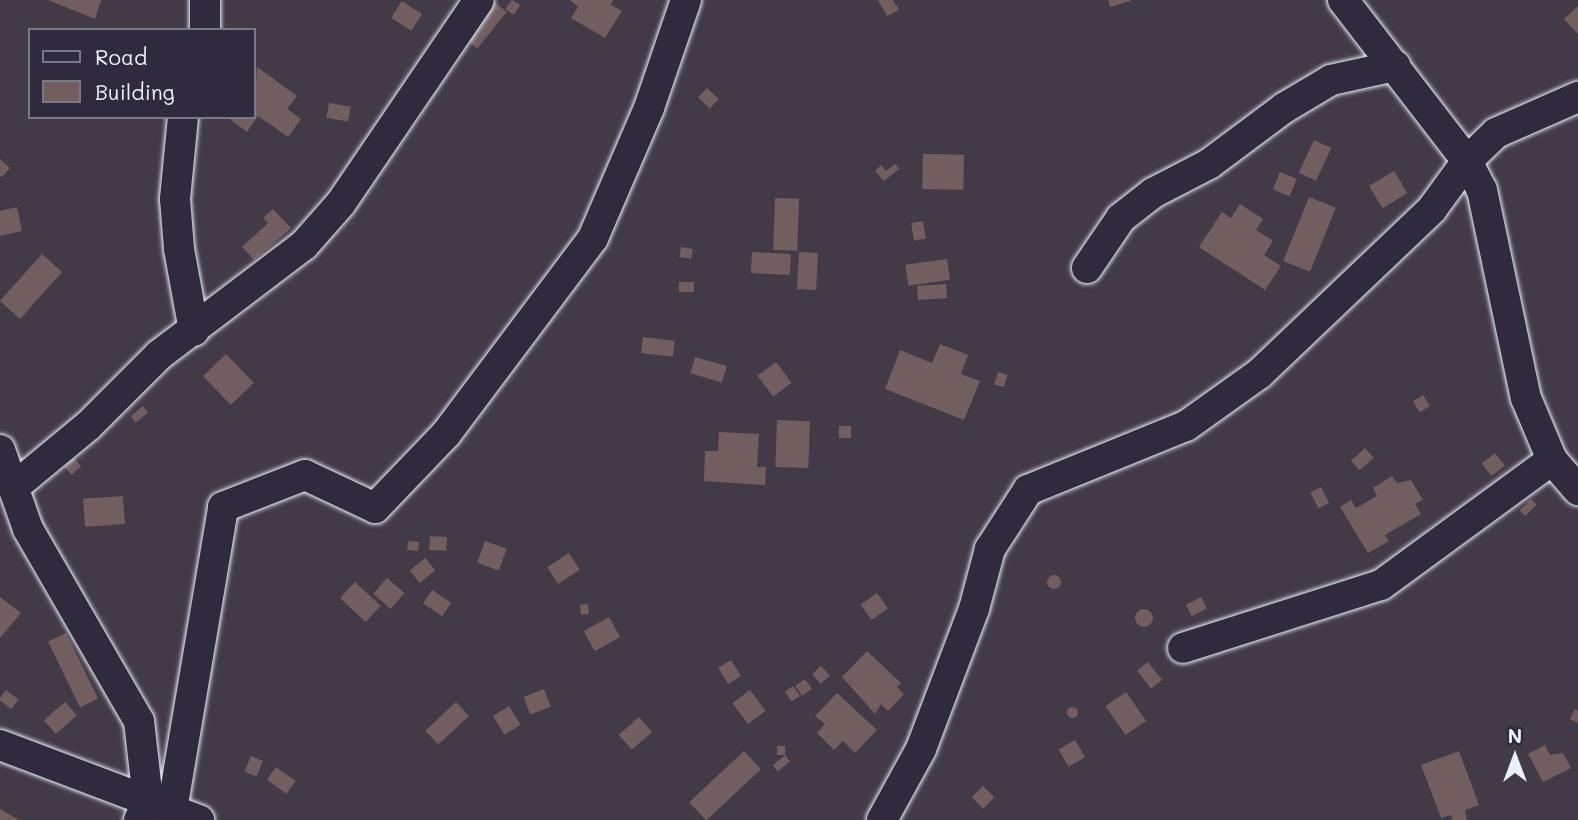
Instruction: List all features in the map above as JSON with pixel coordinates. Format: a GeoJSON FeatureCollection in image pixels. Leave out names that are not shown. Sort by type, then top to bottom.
{"type":"FeatureCollection","features":[{"type":"Feature","properties":{"kind":"street"},"geometry":{"type":"LineString","coordinates":[[205,0],[205,28]]}},
{"type":"Feature","properties":{"kind":"street"},"geometry":{"type":"LineString","coordinates":[[13,488],[88,426],[159,355],[304,245],[341,203],[480,0]]}},
{"type":"Feature","properties":{"kind":"street"},"geometry":{"type":"LineString","coordinates":[[153,810],[223,507],[305,475],[374,508],[446,434],[593,238],[649,108],[686,0]]}},
{"type":"Feature","properties":{"kind":"street"},"geometry":{"type":"LineString","coordinates":[[1343,0],[1467,161],[1482,190],[1526,398],[1552,460],[1578,490]]}},
{"type":"Feature","properties":{"kind":"street"},"geometry":{"type":"LineString","coordinates":[[1087,268],[1121,218],[1153,193],[1209,164],[1284,108],[1331,80],[1395,66]]}},
{"type":"Feature","properties":{"kind":"street"},"geometry":{"type":"LineString","coordinates":[[882,820],[921,749],[974,609],[990,549],[1028,490],[1186,426],[1259,374],[1432,209],[1467,161],[1496,133],[1578,97]]}},
{"type":"Feature","properties":{"kind":"street"},"geometry":{"type":"LineString","coordinates":[[183,119],[175,199],[179,249],[194,331]]}},
{"type":"Feature","properties":{"kind":"street"},"geometry":{"type":"LineString","coordinates":[[0,450],[28,529],[53,577],[139,721],[153,810]]}},
{"type":"Feature","properties":{"kind":"street"},"geometry":{"type":"LineString","coordinates":[[1183,649],[1381,585],[1552,460]]}},
{"type":"Feature","properties":{"kind":"street"},"geometry":{"type":"LineString","coordinates":[[0,745],[153,810],[199,820]]}},
{"type":"Feature","properties":{"kind":"building"},"geometry":{"type":"Polygon","coordinates":[[[48,0],[101,0],[95,19],[48,0]]]}},
{"type":"Feature","properties":{"kind":"building"},"geometry":{"type":"Polygon","coordinates":[[[492,0],[507,12],[477,48],[462,37],[492,0]]]}},
{"type":"Feature","properties":{"kind":"building"},"geometry":{"type":"Polygon","coordinates":[[[512,0],[520,5],[514,15],[505,9],[512,0]]]}},
{"type":"Feature","properties":{"kind":"building"},"geometry":{"type":"Polygon","coordinates":[[[570,0],[613,0],[611,5],[622,11],[605,38],[571,18],[578,7],[570,0]]]}},
{"type":"Feature","properties":{"kind":"building"},"geometry":{"type":"Polygon","coordinates":[[[878,0],[893,0],[899,10],[887,16],[878,0]]]}},
{"type":"Feature","properties":{"kind":"building"},"geometry":{"type":"Polygon","coordinates":[[[1108,0],[1130,0],[1130,1],[1110,7],[1108,0]]]}},
{"type":"Feature","properties":{"kind":"building"},"geometry":{"type":"Polygon","coordinates":[[[402,1],[422,14],[411,31],[391,18],[402,1]]]}},
{"type":"Feature","properties":{"kind":"building"},"geometry":{"type":"Polygon","coordinates":[[[1578,6],[1578,34],[1564,19],[1578,6]]]}},
{"type":"Feature","properties":{"kind":"building"},"geometry":{"type":"Polygon","coordinates":[[[257,67],[297,96],[287,109],[301,119],[288,137],[258,116],[256,119],[257,67]]]}},
{"type":"Feature","properties":{"kind":"building"},"geometry":{"type":"Polygon","coordinates":[[[707,88],[719,99],[710,108],[698,98],[707,88]]]}},
{"type":"Feature","properties":{"kind":"building"},"geometry":{"type":"Polygon","coordinates":[[[329,103],[351,107],[348,122],[326,118],[329,103]]]}},
{"type":"Feature","properties":{"kind":"building"},"geometry":{"type":"Polygon","coordinates":[[[230,119],[256,119],[247,132],[230,119]]]}},
{"type":"Feature","properties":{"kind":"building"},"geometry":{"type":"Polygon","coordinates":[[[1314,140],[1331,148],[1316,181],[1299,173],[1314,140]]]}},
{"type":"Feature","properties":{"kind":"building"},"geometry":{"type":"Polygon","coordinates":[[[923,154],[964,155],[963,190],[922,189],[923,154]]]}},
{"type":"Feature","properties":{"kind":"building"},"geometry":{"type":"Polygon","coordinates":[[[0,159],[10,168],[2,177],[0,176],[0,159]]]}},
{"type":"Feature","properties":{"kind":"building"},"geometry":{"type":"Polygon","coordinates":[[[895,164],[899,169],[884,181],[875,171],[881,165],[886,171],[895,164]]]}},
{"type":"Feature","properties":{"kind":"building"},"geometry":{"type":"Polygon","coordinates":[[[1394,171],[1407,193],[1383,208],[1369,186],[1394,171]]]}},
{"type":"Feature","properties":{"kind":"building"},"geometry":{"type":"Polygon","coordinates":[[[1280,172],[1297,179],[1290,196],[1273,190],[1280,172]]]}},
{"type":"Feature","properties":{"kind":"building"},"geometry":{"type":"Polygon","coordinates":[[[1309,197],[1336,208],[1310,272],[1283,261],[1309,197]]]}},
{"type":"Feature","properties":{"kind":"building"},"geometry":{"type":"Polygon","coordinates":[[[775,198],[799,199],[797,251],[773,250],[775,198]]]}},
{"type":"Feature","properties":{"kind":"building"},"geometry":{"type":"Polygon","coordinates":[[[1240,204],[1263,219],[1256,230],[1273,241],[1264,255],[1281,266],[1265,290],[1199,247],[1222,212],[1231,218],[1240,204]]]}},
{"type":"Feature","properties":{"kind":"building"},"geometry":{"type":"Polygon","coordinates":[[[17,207],[22,231],[0,236],[0,211],[17,207]]]}},
{"type":"Feature","properties":{"kind":"building"},"geometry":{"type":"Polygon","coordinates":[[[273,209],[291,228],[254,260],[242,247],[268,223],[263,218],[273,209]]]}},
{"type":"Feature","properties":{"kind":"building"},"geometry":{"type":"Polygon","coordinates":[[[923,221],[926,239],[914,241],[911,223],[923,221]]]}},
{"type":"Feature","properties":{"kind":"building"},"geometry":{"type":"Polygon","coordinates":[[[681,247],[693,249],[691,259],[679,257],[681,247]]]}},
{"type":"Feature","properties":{"kind":"building"},"geometry":{"type":"Polygon","coordinates":[[[752,252],[791,254],[790,275],[751,273],[752,252]]]}},
{"type":"Feature","properties":{"kind":"building"},"geometry":{"type":"Polygon","coordinates":[[[799,252],[818,253],[816,290],[797,289],[799,252]]]}},
{"type":"Feature","properties":{"kind":"building"},"geometry":{"type":"Polygon","coordinates":[[[42,254],[62,272],[20,319],[0,301],[42,254]]]}},
{"type":"Feature","properties":{"kind":"building"},"geometry":{"type":"Polygon","coordinates":[[[947,259],[950,280],[908,286],[905,265],[947,259]]]}},
{"type":"Feature","properties":{"kind":"building"},"geometry":{"type":"Polygon","coordinates":[[[679,282],[694,282],[694,292],[679,292],[679,282]]]}},
{"type":"Feature","properties":{"kind":"building"},"geometry":{"type":"Polygon","coordinates":[[[946,284],[947,298],[918,300],[917,286],[946,284]]]}},
{"type":"Feature","properties":{"kind":"building"},"geometry":{"type":"Polygon","coordinates":[[[643,337],[675,341],[673,357],[641,353],[643,337]]]}},
{"type":"Feature","properties":{"kind":"building"},"geometry":{"type":"Polygon","coordinates":[[[940,344],[968,355],[961,374],[980,381],[964,420],[885,389],[900,350],[932,363],[940,344]]]}},
{"type":"Feature","properties":{"kind":"building"},"geometry":{"type":"Polygon","coordinates":[[[226,354],[254,383],[231,405],[203,376],[226,354]]]}},
{"type":"Feature","properties":{"kind":"building"},"geometry":{"type":"Polygon","coordinates":[[[695,357],[727,366],[722,382],[690,373],[695,357]]]}},
{"type":"Feature","properties":{"kind":"building"},"geometry":{"type":"Polygon","coordinates":[[[776,362],[792,383],[773,397],[758,376],[776,362]]]}},
{"type":"Feature","properties":{"kind":"building"},"geometry":{"type":"Polygon","coordinates":[[[998,372],[1008,375],[1004,387],[994,384],[998,372]]]}},
{"type":"Feature","properties":{"kind":"building"},"geometry":{"type":"Polygon","coordinates":[[[1423,395],[1430,406],[1420,412],[1413,401],[1423,395]]]}},
{"type":"Feature","properties":{"kind":"building"},"geometry":{"type":"Polygon","coordinates":[[[143,406],[148,412],[136,422],[131,416],[143,406]]]}},
{"type":"Feature","properties":{"kind":"building"},"geometry":{"type":"Polygon","coordinates":[[[777,420],[810,421],[808,468],[775,467],[777,420]]]}},
{"type":"Feature","properties":{"kind":"building"},"geometry":{"type":"Polygon","coordinates":[[[839,426],[851,426],[851,438],[839,438],[839,426]]]}},
{"type":"Feature","properties":{"kind":"building"},"geometry":{"type":"Polygon","coordinates":[[[719,432],[759,434],[757,467],[766,467],[765,485],[704,481],[705,451],[718,451],[719,432]]]}},
{"type":"Feature","properties":{"kind":"building"},"geometry":{"type":"Polygon","coordinates":[[[1365,448],[1374,458],[1360,470],[1351,461],[1365,448]]]}},
{"type":"Feature","properties":{"kind":"building"},"geometry":{"type":"Polygon","coordinates":[[[1495,453],[1505,466],[1491,476],[1482,463],[1495,453]]]}},
{"type":"Feature","properties":{"kind":"building"},"geometry":{"type":"Polygon","coordinates":[[[74,458],[81,466],[71,475],[64,467],[74,458]]]}},
{"type":"Feature","properties":{"kind":"building"},"geometry":{"type":"Polygon","coordinates":[[[1392,476],[1397,483],[1411,480],[1423,500],[1415,504],[1421,514],[1385,535],[1389,541],[1368,553],[1340,507],[1351,500],[1356,508],[1377,496],[1373,488],[1392,476]]]}},
{"type":"Feature","properties":{"kind":"building"},"geometry":{"type":"Polygon","coordinates":[[[1321,487],[1329,503],[1318,508],[1310,492],[1321,487]]]}},
{"type":"Feature","properties":{"kind":"building"},"geometry":{"type":"Polygon","coordinates":[[[123,496],[125,524],[85,527],[83,499],[123,496]]]}},
{"type":"Feature","properties":{"kind":"building"},"geometry":{"type":"Polygon","coordinates":[[[1531,499],[1537,505],[1525,516],[1520,510],[1531,499]]]}},
{"type":"Feature","properties":{"kind":"building"},"geometry":{"type":"Polygon","coordinates":[[[430,536],[447,537],[446,551],[429,550],[430,536]]]}},
{"type":"Feature","properties":{"kind":"building"},"geometry":{"type":"Polygon","coordinates":[[[408,541],[419,542],[418,551],[407,550],[408,541]]]}},
{"type":"Feature","properties":{"kind":"building"},"geometry":{"type":"Polygon","coordinates":[[[485,541],[507,549],[499,570],[477,563],[485,541]]]}},
{"type":"Feature","properties":{"kind":"building"},"geometry":{"type":"Polygon","coordinates":[[[569,553],[580,570],[558,584],[547,567],[569,553]]]}},
{"type":"Feature","properties":{"kind":"building"},"geometry":{"type":"Polygon","coordinates":[[[425,558],[435,570],[420,583],[410,571],[425,558]]]}},
{"type":"Feature","properties":{"kind":"building"},"geometry":{"type":"Polygon","coordinates":[[[1051,575],[1057,575],[1061,582],[1057,589],[1051,589],[1047,585],[1047,579],[1051,575]]]}},
{"type":"Feature","properties":{"kind":"building"},"geometry":{"type":"Polygon","coordinates":[[[387,578],[404,593],[391,609],[373,594],[387,578]]]}},
{"type":"Feature","properties":{"kind":"building"},"geometry":{"type":"Polygon","coordinates":[[[355,582],[381,606],[366,622],[340,598],[355,582]]]}},
{"type":"Feature","properties":{"kind":"building"},"geometry":{"type":"Polygon","coordinates":[[[432,590],[451,603],[442,616],[423,603],[432,590]]]}},
{"type":"Feature","properties":{"kind":"building"},"geometry":{"type":"Polygon","coordinates":[[[877,593],[888,609],[872,620],[861,604],[877,593]]]}},
{"type":"Feature","properties":{"kind":"building"},"geometry":{"type":"Polygon","coordinates":[[[0,597],[21,613],[0,638],[0,597]]]}},
{"type":"Feature","properties":{"kind":"building"},"geometry":{"type":"Polygon","coordinates":[[[1201,597],[1207,609],[1192,616],[1186,605],[1201,597]]]}},
{"type":"Feature","properties":{"kind":"building"},"geometry":{"type":"Polygon","coordinates":[[[588,604],[589,614],[581,615],[580,605],[588,604]]]}},
{"type":"Feature","properties":{"kind":"building"},"geometry":{"type":"Polygon","coordinates":[[[1144,609],[1150,612],[1153,618],[1150,624],[1144,627],[1138,624],[1135,618],[1138,612],[1144,609]]]}},
{"type":"Feature","properties":{"kind":"building"},"geometry":{"type":"Polygon","coordinates":[[[609,617],[620,637],[595,651],[584,631],[609,617]]]}},
{"type":"Feature","properties":{"kind":"building"},"geometry":{"type":"Polygon","coordinates":[[[66,633],[98,699],[80,707],[48,642],[66,633]]]}},
{"type":"Feature","properties":{"kind":"building"},"geometry":{"type":"Polygon","coordinates":[[[867,651],[901,683],[897,687],[904,694],[888,711],[881,704],[875,714],[842,677],[867,651]]]}},
{"type":"Feature","properties":{"kind":"building"},"geometry":{"type":"Polygon","coordinates":[[[731,660],[741,676],[728,684],[718,668],[731,660]]]}},
{"type":"Feature","properties":{"kind":"building"},"geometry":{"type":"Polygon","coordinates":[[[1148,662],[1162,680],[1151,689],[1137,671],[1148,662]]]}},
{"type":"Feature","properties":{"kind":"building"},"geometry":{"type":"Polygon","coordinates":[[[821,666],[830,676],[821,684],[812,674],[821,666]]]}},
{"type":"Feature","properties":{"kind":"building"},"geometry":{"type":"Polygon","coordinates":[[[805,679],[812,689],[802,696],[795,686],[805,679]]]}},
{"type":"Feature","properties":{"kind":"building"},"geometry":{"type":"Polygon","coordinates":[[[793,686],[800,696],[792,702],[785,692],[793,686]]]}},
{"type":"Feature","properties":{"kind":"building"},"geometry":{"type":"Polygon","coordinates":[[[544,689],[551,707],[530,715],[523,697],[544,689]]]}},
{"type":"Feature","properties":{"kind":"building"},"geometry":{"type":"Polygon","coordinates":[[[6,690],[19,700],[11,709],[0,701],[6,690]]]}},
{"type":"Feature","properties":{"kind":"building"},"geometry":{"type":"Polygon","coordinates":[[[750,690],[766,711],[748,724],[732,703],[750,690]]]}},
{"type":"Feature","properties":{"kind":"building"},"geometry":{"type":"Polygon","coordinates":[[[1126,692],[1146,721],[1126,735],[1106,706],[1126,692]]]}},
{"type":"Feature","properties":{"kind":"building"},"geometry":{"type":"Polygon","coordinates":[[[837,693],[877,730],[855,753],[843,741],[834,750],[817,733],[825,724],[815,716],[837,693]]]}},
{"type":"Feature","properties":{"kind":"building"},"geometry":{"type":"Polygon","coordinates":[[[65,702],[77,716],[56,734],[44,720],[65,702]]]}},
{"type":"Feature","properties":{"kind":"building"},"geometry":{"type":"Polygon","coordinates":[[[456,702],[469,716],[438,745],[425,731],[456,702]]]}},
{"type":"Feature","properties":{"kind":"building"},"geometry":{"type":"Polygon","coordinates":[[[509,706],[521,725],[505,735],[493,716],[509,706]]]}},
{"type":"Feature","properties":{"kind":"building"},"geometry":{"type":"Polygon","coordinates":[[[1072,707],[1076,708],[1076,716],[1072,717],[1068,716],[1067,712],[1068,708],[1072,707]]]}},
{"type":"Feature","properties":{"kind":"building"},"geometry":{"type":"Polygon","coordinates":[[[1575,709],[1578,710],[1578,723],[1570,719],[1575,709]]]}},
{"type":"Feature","properties":{"kind":"building"},"geometry":{"type":"Polygon","coordinates":[[[639,717],[652,732],[632,750],[619,735],[639,717]]]}},
{"type":"Feature","properties":{"kind":"building"},"geometry":{"type":"Polygon","coordinates":[[[1075,740],[1085,757],[1069,767],[1059,750],[1075,740]]]}},
{"type":"Feature","properties":{"kind":"building"},"geometry":{"type":"Polygon","coordinates":[[[1545,745],[1550,755],[1563,753],[1571,768],[1543,782],[1528,754],[1545,745]]]}},
{"type":"Feature","properties":{"kind":"building"},"geometry":{"type":"Polygon","coordinates":[[[777,746],[785,746],[785,755],[777,755],[777,746]]]}},
{"type":"Feature","properties":{"kind":"building"},"geometry":{"type":"Polygon","coordinates":[[[744,751],[761,769],[707,820],[689,802],[744,751]]]}},
{"type":"Feature","properties":{"kind":"building"},"geometry":{"type":"Polygon","coordinates":[[[1459,751],[1479,805],[1465,810],[1467,820],[1453,820],[1451,815],[1441,818],[1421,765],[1459,751]]]}},
{"type":"Feature","properties":{"kind":"building"},"geometry":{"type":"Polygon","coordinates":[[[785,755],[790,761],[778,771],[773,765],[785,755]]]}},
{"type":"Feature","properties":{"kind":"building"},"geometry":{"type":"Polygon","coordinates":[[[251,756],[263,761],[256,777],[244,772],[251,756]]]}},
{"type":"Feature","properties":{"kind":"building"},"geometry":{"type":"Polygon","coordinates":[[[276,767],[296,781],[286,794],[267,780],[276,767]]]}},
{"type":"Feature","properties":{"kind":"building"},"geometry":{"type":"Polygon","coordinates":[[[983,786],[994,797],[983,809],[972,797],[983,786]]]}},
{"type":"Feature","properties":{"kind":"building"},"geometry":{"type":"Polygon","coordinates":[[[0,809],[19,820],[0,820],[0,809]]]}}]}
